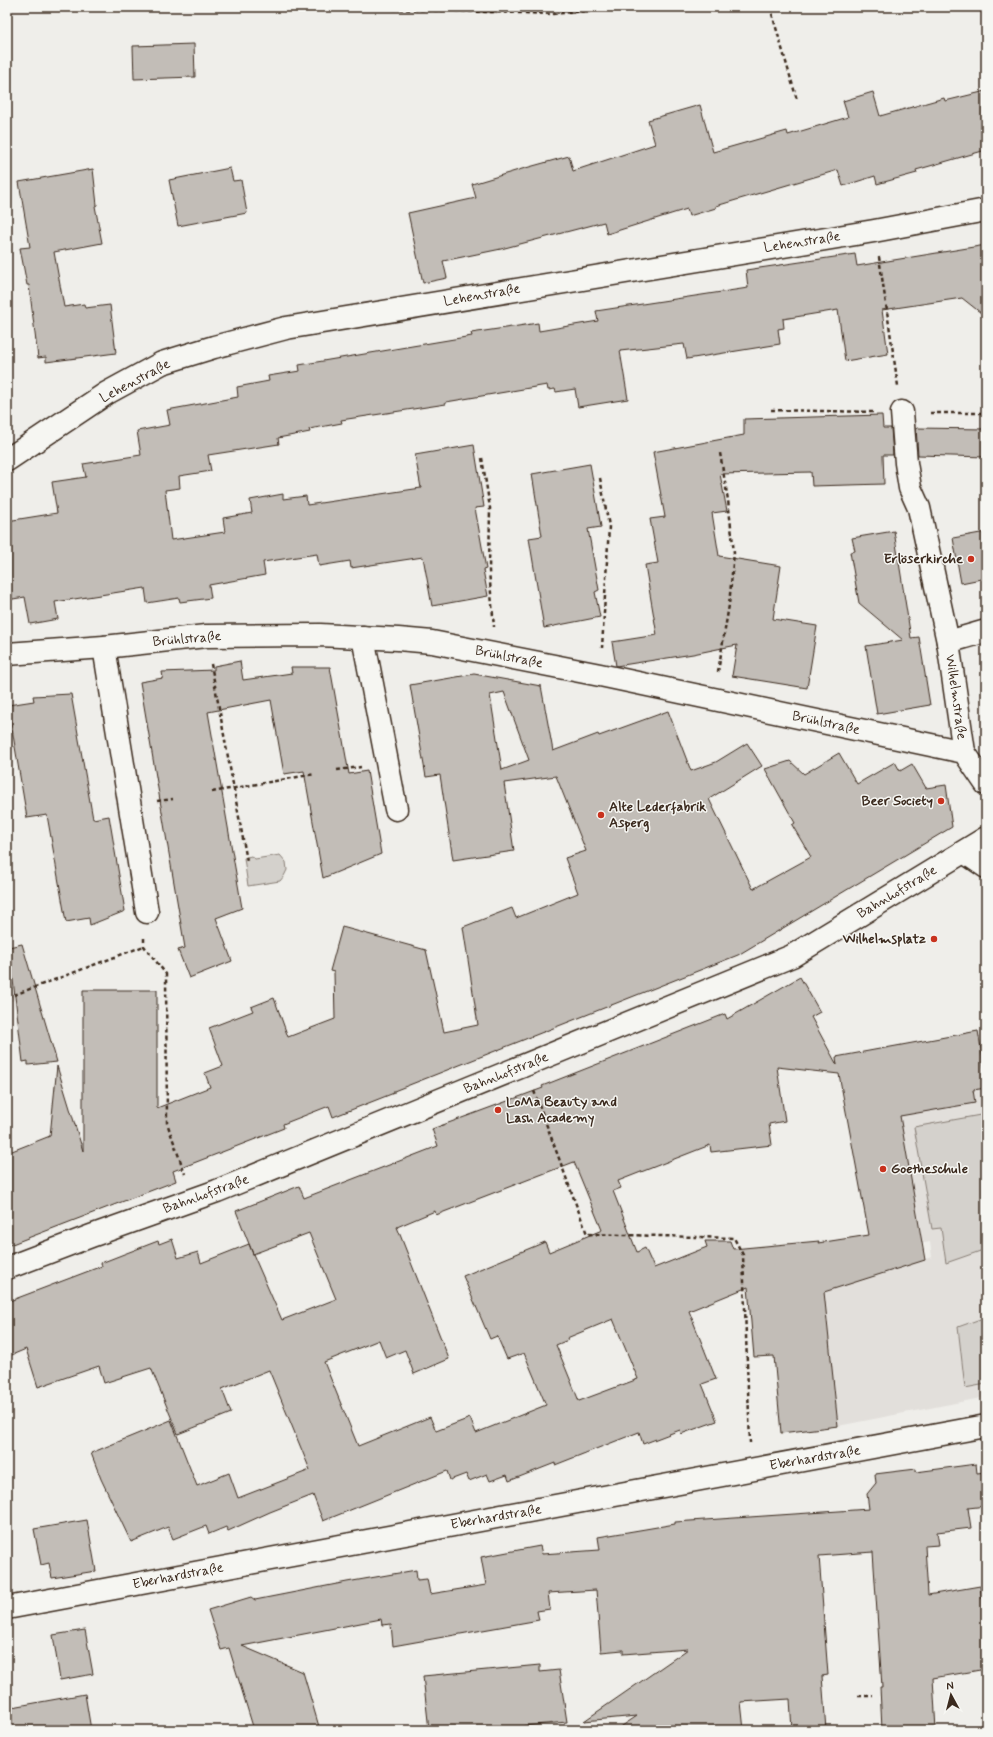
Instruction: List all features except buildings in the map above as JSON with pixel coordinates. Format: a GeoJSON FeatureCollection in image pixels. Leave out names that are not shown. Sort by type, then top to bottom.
{"type":"FeatureCollection","features":[{"type":"Feature","properties":{"kind":"street","name":"Lehenstraße"},"geometry":{"type":"LineString","coordinates":[[7,460],[107,393],[162,364],[214,347],[293,327],[834,236],[874,231],[986,210]]}},
{"type":"Feature","properties":{"kind":"street","name":"Wilhelmstraße"},"geometry":{"type":"LineString","coordinates":[[902,412],[906,463],[910,488],[919,508],[948,642],[964,752]]}},
{"type":"Feature","properties":{"kind":"street","name":"Wilhelmstraße"},"geometry":{"type":"LineString","coordinates":[[948,642],[986,631]]}},
{"type":"Feature","properties":{"kind":"street","name":"Brühlstraße"},"geometry":{"type":"LineString","coordinates":[[7,654],[104,647],[206,636],[320,635],[432,642],[600,675],[964,752]]}},
{"type":"Feature","properties":{"kind":"street"},"geometry":{"type":"LineString","coordinates":[[363,637],[396,809]]}},
{"type":"Feature","properties":{"kind":"street"},"geometry":{"type":"LineString","coordinates":[[104,647],[147,912]]}},
{"type":"Feature","properties":{"kind":"street"},"geometry":{"type":"LineString","coordinates":[[964,752],[986,784]]}},
{"type":"Feature","properties":{"kind":"street","name":"Bahnhofstraße"},"geometry":{"type":"LineString","coordinates":[[7,1268],[305,1156],[792,956],[986,838]]}},
{"type":"Feature","properties":{"kind":"street"},"geometry":{"type":"LineString","coordinates":[[964,852],[986,867]]}},
{"type":"Feature","properties":{"kind":"street","name":"Eberhardstraße"},"geometry":{"type":"LineString","coordinates":[[7,1608],[986,1426]]}},
{"type":"Feature","properties":{"kind":"path"},"geometry":{"type":"LineString","coordinates":[[336,7],[552,14],[626,7]]}},
{"type":"Feature","properties":{"kind":"path"},"geometry":{"type":"LineString","coordinates":[[770,7],[798,100]]}},
{"type":"Feature","properties":{"kind":"path"},"geometry":{"type":"LineString","coordinates":[[874,231],[902,412]]}},
{"type":"Feature","properties":{"kind":"path"},"geometry":{"type":"LineString","coordinates":[[772,410],[986,413]]}},
{"type":"Feature","properties":{"kind":"path"},"geometry":{"type":"LineString","coordinates":[[713,700],[729,605],[734,553],[728,500],[720,453]]}},
{"type":"Feature","properties":{"kind":"path"},"geometry":{"type":"LineString","coordinates":[[482,458],[490,508],[489,571],[491,599]]}},
{"type":"Feature","properties":{"kind":"path"},"geometry":{"type":"LineString","coordinates":[[600,478],[609,526],[600,675]]}},
{"type":"Feature","properties":{"kind":"path"},"geometry":{"type":"LineString","coordinates":[[213,672],[247,861]]}},
{"type":"Feature","properties":{"kind":"path"},"geometry":{"type":"LineString","coordinates":[[212,792],[315,774]]}},
{"type":"Feature","properties":{"kind":"path"},"geometry":{"type":"LineString","coordinates":[[7,996],[14,995],[144,946],[166,974],[167,1123],[194,1199]]}},
{"type":"Feature","properties":{"kind":"path"},"geometry":{"type":"LineString","coordinates":[[525,1066],[587,1234],[734,1238],[743,1254],[751,1470]]}},
{"type":"Feature","properties":{"kind":"path"},"geometry":{"type":"LineString","coordinates":[[858,1696],[873,1696]]}},
{"type":"Feature","properties":{"kind":"shaded area"},"geometry":{"type":"Polygon","coordinates":[[[280,855],[286,862],[287,870],[280,881],[248,886],[244,858],[251,856],[255,859],[280,855]]]}},
{"type":"Feature","properties":{"kind":"shaded area"},"geometry":{"type":"Polygon","coordinates":[[[10,985],[16,1000],[7,1002],[7,986],[10,985]]]}},
{"type":"Feature","properties":{"kind":"shaded area"},"geometry":{"type":"Polygon","coordinates":[[[986,1088],[986,1397],[838,1426],[824,1292],[932,1257],[930,1242],[893,1248],[920,1233],[898,1104],[942,1096],[944,1108],[975,1103],[973,1090],[986,1088]]]}},
{"type":"Feature","properties":{"kind":"shaded area"},"geometry":{"type":"Polygon","coordinates":[[[986,1114],[986,1249],[946,1263],[941,1228],[932,1229],[914,1127],[986,1114]]]}},
{"type":"Feature","properties":{"kind":"shaded area"},"geometry":{"type":"Polygon","coordinates":[[[986,1317],[986,1384],[965,1388],[958,1327],[986,1317]]]}},
{"type":"Feature","properties":{"kind":"place","name":"Erlöserkirche"},"geometry":{"type":"Point","coordinates":[971,559]}},
{"type":"Feature","properties":{"kind":"place","name":"Beer Society"},"geometry":{"type":"Point","coordinates":[941,801]}},
{"type":"Feature","properties":{"kind":"place","name":"Alte Lederfabrik Asperg"},"geometry":{"type":"Point","coordinates":[601,815]}},
{"type":"Feature","properties":{"kind":"place","name":"Wilhelmsplatz"},"geometry":{"type":"Point","coordinates":[934,939]}},
{"type":"Feature","properties":{"kind":"place","name":"LoMa Beauty and Lash Academy"},"geometry":{"type":"Point","coordinates":[498,1110]}},
{"type":"Feature","properties":{"kind":"place","name":"Goetheschule"},"geometry":{"type":"Point","coordinates":[883,1169]}}]}
